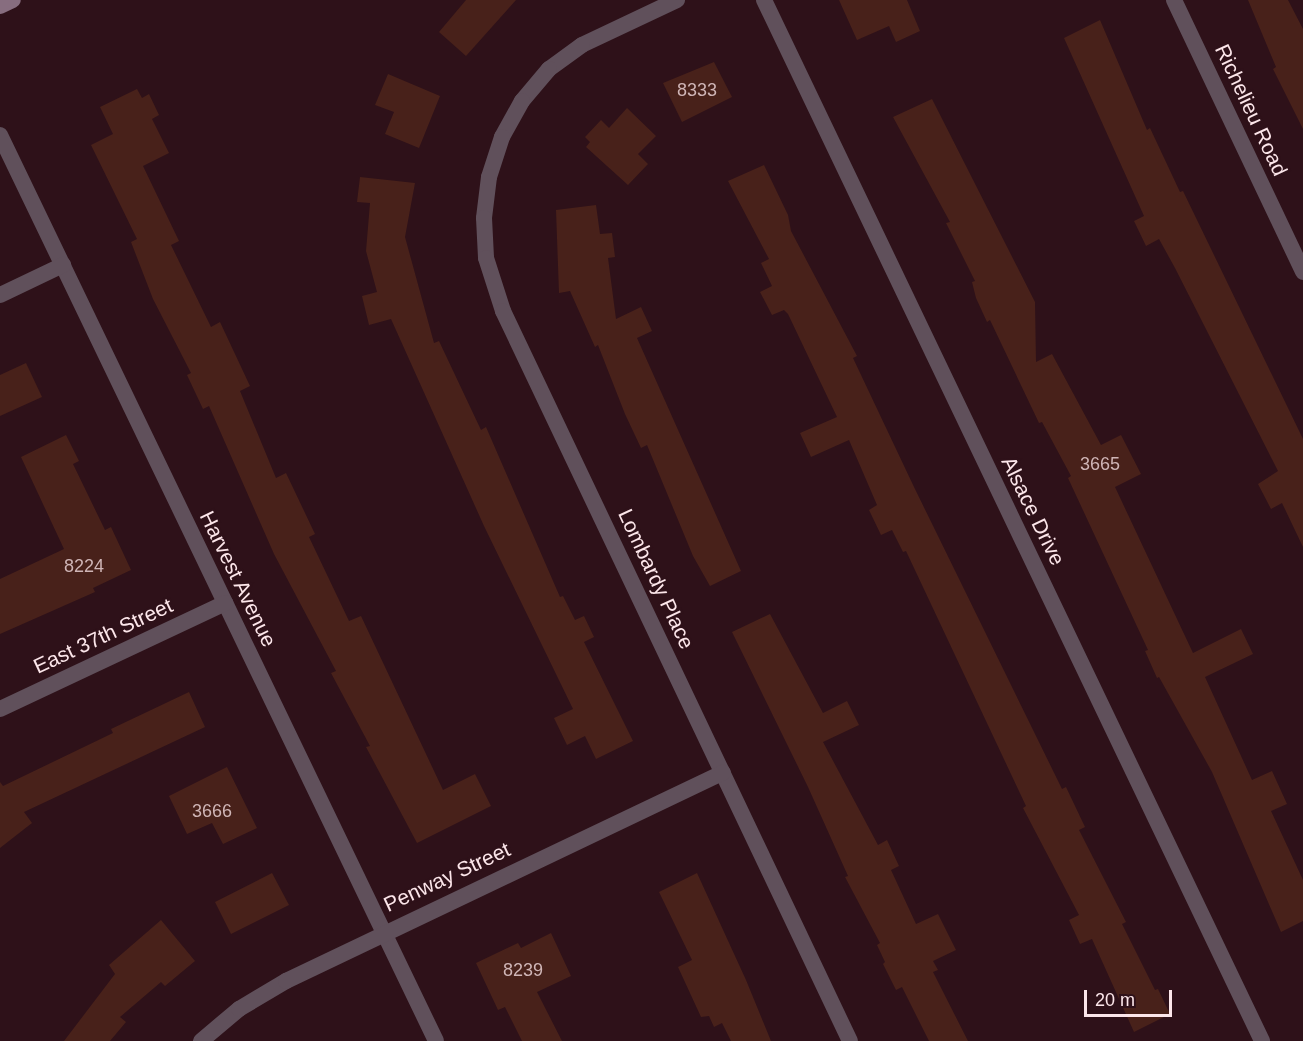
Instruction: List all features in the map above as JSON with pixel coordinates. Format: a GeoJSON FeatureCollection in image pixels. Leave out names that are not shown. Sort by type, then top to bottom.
{"type":"FeatureCollection","features":[{"type":"Feature","properties":{"kind":"main road"},"geometry":{"type":"LineString","coordinates":[[0,6],[13,0]]}},
{"type":"Feature","properties":{"kind":"street","name":"Lombardy Place"},"geometry":{"type":"LineString","coordinates":[[677,0],[571,52],[531,90],[507,124],[496,149],[484,203],[486,258],[498,299],[850,1041]]}},
{"type":"Feature","properties":{"kind":"street","name":"Alsace Drive"},"geometry":{"type":"LineString","coordinates":[[764,0],[1262,1041]]}},
{"type":"Feature","properties":{"kind":"street","name":"Richelieu Road"},"geometry":{"type":"LineString","coordinates":[[1174,0],[1303,272]]}},
{"type":"Feature","properties":{"kind":"street","name":"Harvest Avenue"},"geometry":{"type":"LineString","coordinates":[[0,135],[436,1041]]}},
{"type":"Feature","properties":{"kind":"street"},"geometry":{"type":"LineString","coordinates":[[0,295],[63,265]]}},
{"type":"Feature","properties":{"kind":"street","name":"East 37th Street"},"geometry":{"type":"LineString","coordinates":[[0,709],[225,603]]}},
{"type":"Feature","properties":{"kind":"street","name":"Penway Street"},"geometry":{"type":"LineString","coordinates":[[201,1041],[261,994],[384,932],[723,773]]}},
{"type":"Feature","properties":{"kind":"building"},"geometry":{"type":"Polygon","coordinates":[[[466,0],[516,0],[466,56],[439,32],[466,0]]]}},
{"type":"Feature","properties":{"kind":"building"},"geometry":{"type":"Polygon","coordinates":[[[839,0],[907,0],[920,31],[896,42],[889,26],[857,40],[839,0]]]}},
{"type":"Feature","properties":{"kind":"building"},"geometry":{"type":"Polygon","coordinates":[[[1248,0],[1288,0],[1303,29],[1303,129],[1273,69],[1276,67],[1248,0]]]}},
{"type":"Feature","properties":{"kind":"building"},"geometry":{"type":"Polygon","coordinates":[[[1100,20],[1147,130],[1150,128],[1180,192],[1183,191],[1303,439],[1303,547],[1282,503],[1271,509],[1258,484],[1278,471],[1175,268],[1159,239],[1146,246],[1134,221],[1144,216],[1064,38],[1100,20]]]}},
{"type":"Feature","properties":{"kind":"building"},"geometry":{"type":"Polygon","coordinates":[[[714,62],[732,97],[682,122],[663,83],[714,62]]]}},
{"type":"Feature","properties":{"kind":"building"},"geometry":{"type":"Polygon","coordinates":[[[388,74],[440,96],[419,148],[385,134],[394,112],[375,105],[388,74]]]}},
{"type":"Feature","properties":{"kind":"building"},"geometry":{"type":"Polygon","coordinates":[[[137,89],[142,98],[149,94],[159,115],[152,119],[169,153],[143,166],[179,241],[171,245],[211,327],[220,322],[250,386],[240,391],[276,478],[286,473],[315,534],[309,537],[349,621],[361,616],[443,790],[475,774],[491,806],[417,843],[366,747],[370,746],[331,673],[336,671],[274,554],[209,406],[203,409],[187,375],[191,373],[153,299],[131,242],[137,239],[91,145],[113,134],[100,107],[137,89]]]}},
{"type":"Feature","properties":{"kind":"building"},"geometry":{"type":"Polygon","coordinates":[[[932,99],[1035,302],[1036,362],[1052,354],[1101,445],[1121,435],[1141,474],[1115,487],[1193,653],[1241,629],[1253,654],[1205,677],[1252,780],[1272,771],[1287,804],[1271,811],[1303,880],[1303,921],[1281,932],[1212,772],[1159,677],[1157,678],[1145,651],[1148,650],[1068,478],[1071,476],[1042,422],[1039,423],[990,320],[987,322],[976,298],[972,282],[975,281],[946,223],[950,222],[893,117],[932,99]]]}},
{"type":"Feature","properties":{"kind":"building"},"geometry":{"type":"Polygon","coordinates":[[[627,108],[656,136],[638,154],[648,164],[628,185],[586,147],[590,142],[585,137],[601,120],[609,128],[627,108]]]}},
{"type":"Feature","properties":{"kind":"building"},"geometry":{"type":"Polygon","coordinates":[[[764,165],[788,215],[791,231],[857,356],[853,358],[914,487],[1062,789],[1066,787],[1085,827],[1079,830],[1126,922],[1122,924],[1155,990],[1158,989],[1170,1014],[1134,1032],[1092,939],[1080,944],[1069,920],[1079,915],[1023,808],[1026,806],[906,551],[903,552],[892,530],[881,535],[869,510],[877,505],[849,440],[811,457],[800,433],[837,417],[788,314],[784,310],[772,315],[760,292],[772,286],[761,263],[769,259],[728,181],[764,165]]]}},
{"type":"Feature","properties":{"kind":"building"},"geometry":{"type":"Polygon","coordinates":[[[360,177],[415,183],[405,237],[434,343],[439,341],[481,430],[486,427],[560,597],[563,596],[575,620],[584,616],[594,637],[584,642],[633,741],[596,759],[585,736],[567,745],[554,718],[573,709],[484,526],[391,319],[369,325],[362,296],[377,292],[366,251],[370,203],[357,202],[360,177]]]}},
{"type":"Feature","properties":{"kind":"building"},"geometry":{"type":"Polygon","coordinates":[[[596,205],[600,234],[612,233],[615,257],[608,258],[616,319],[641,307],[652,331],[637,338],[741,571],[710,586],[693,556],[647,445],[641,448],[625,414],[598,345],[595,347],[570,291],[559,293],[556,210],[596,205]]]}},
{"type":"Feature","properties":{"kind":"building"},"geometry":{"type":"Polygon","coordinates":[[[26,363],[42,397],[0,416],[0,375],[26,363]]]}},
{"type":"Feature","properties":{"kind":"building"},"geometry":{"type":"Polygon","coordinates":[[[66,435],[79,461],[73,464],[105,530],[111,527],[131,570],[93,588],[95,592],[0,634],[0,579],[64,549],[21,457],[66,435]]]}},
{"type":"Feature","properties":{"kind":"building"},"geometry":{"type":"Polygon","coordinates":[[[770,614],[823,713],[847,701],[859,725],[823,742],[878,845],[887,840],[899,866],[891,870],[916,924],[938,914],[956,950],[933,961],[938,970],[933,972],[968,1041],[929,1041],[902,987],[896,990],[883,964],[885,962],[877,945],[880,943],[845,877],[848,876],[808,787],[732,632],[770,614]]]}},
{"type":"Feature","properties":{"kind":"building"},"geometry":{"type":"Polygon","coordinates":[[[189,692],[205,727],[24,812],[32,823],[0,848],[0,782],[3,786],[113,733],[111,729],[189,692]]]}},
{"type":"Feature","properties":{"kind":"building"},"geometry":{"type":"Polygon","coordinates":[[[227,767],[257,828],[223,844],[212,823],[187,834],[169,796],[227,767]]]}},
{"type":"Feature","properties":{"kind":"building"},"geometry":{"type":"Polygon","coordinates":[[[272,873],[289,905],[231,934],[215,902],[272,873]]]}},
{"type":"Feature","properties":{"kind":"building"},"geometry":{"type":"Polygon","coordinates":[[[697,873],[771,1041],[731,1041],[722,1023],[714,1027],[709,1016],[701,1017],[678,967],[692,960],[659,892],[697,873]]]}},
{"type":"Feature","properties":{"kind":"building"},"geometry":{"type":"Polygon","coordinates":[[[161,920],[195,961],[165,986],[161,982],[120,1017],[126,1022],[110,1041],[64,1041],[115,974],[109,965],[161,920]]]}},
{"type":"Feature","properties":{"kind":"building"},"geometry":{"type":"Polygon","coordinates":[[[551,933],[571,976],[537,992],[562,1041],[522,1041],[505,1007],[498,1010],[476,963],[518,943],[521,948],[551,933]]]}}]}
